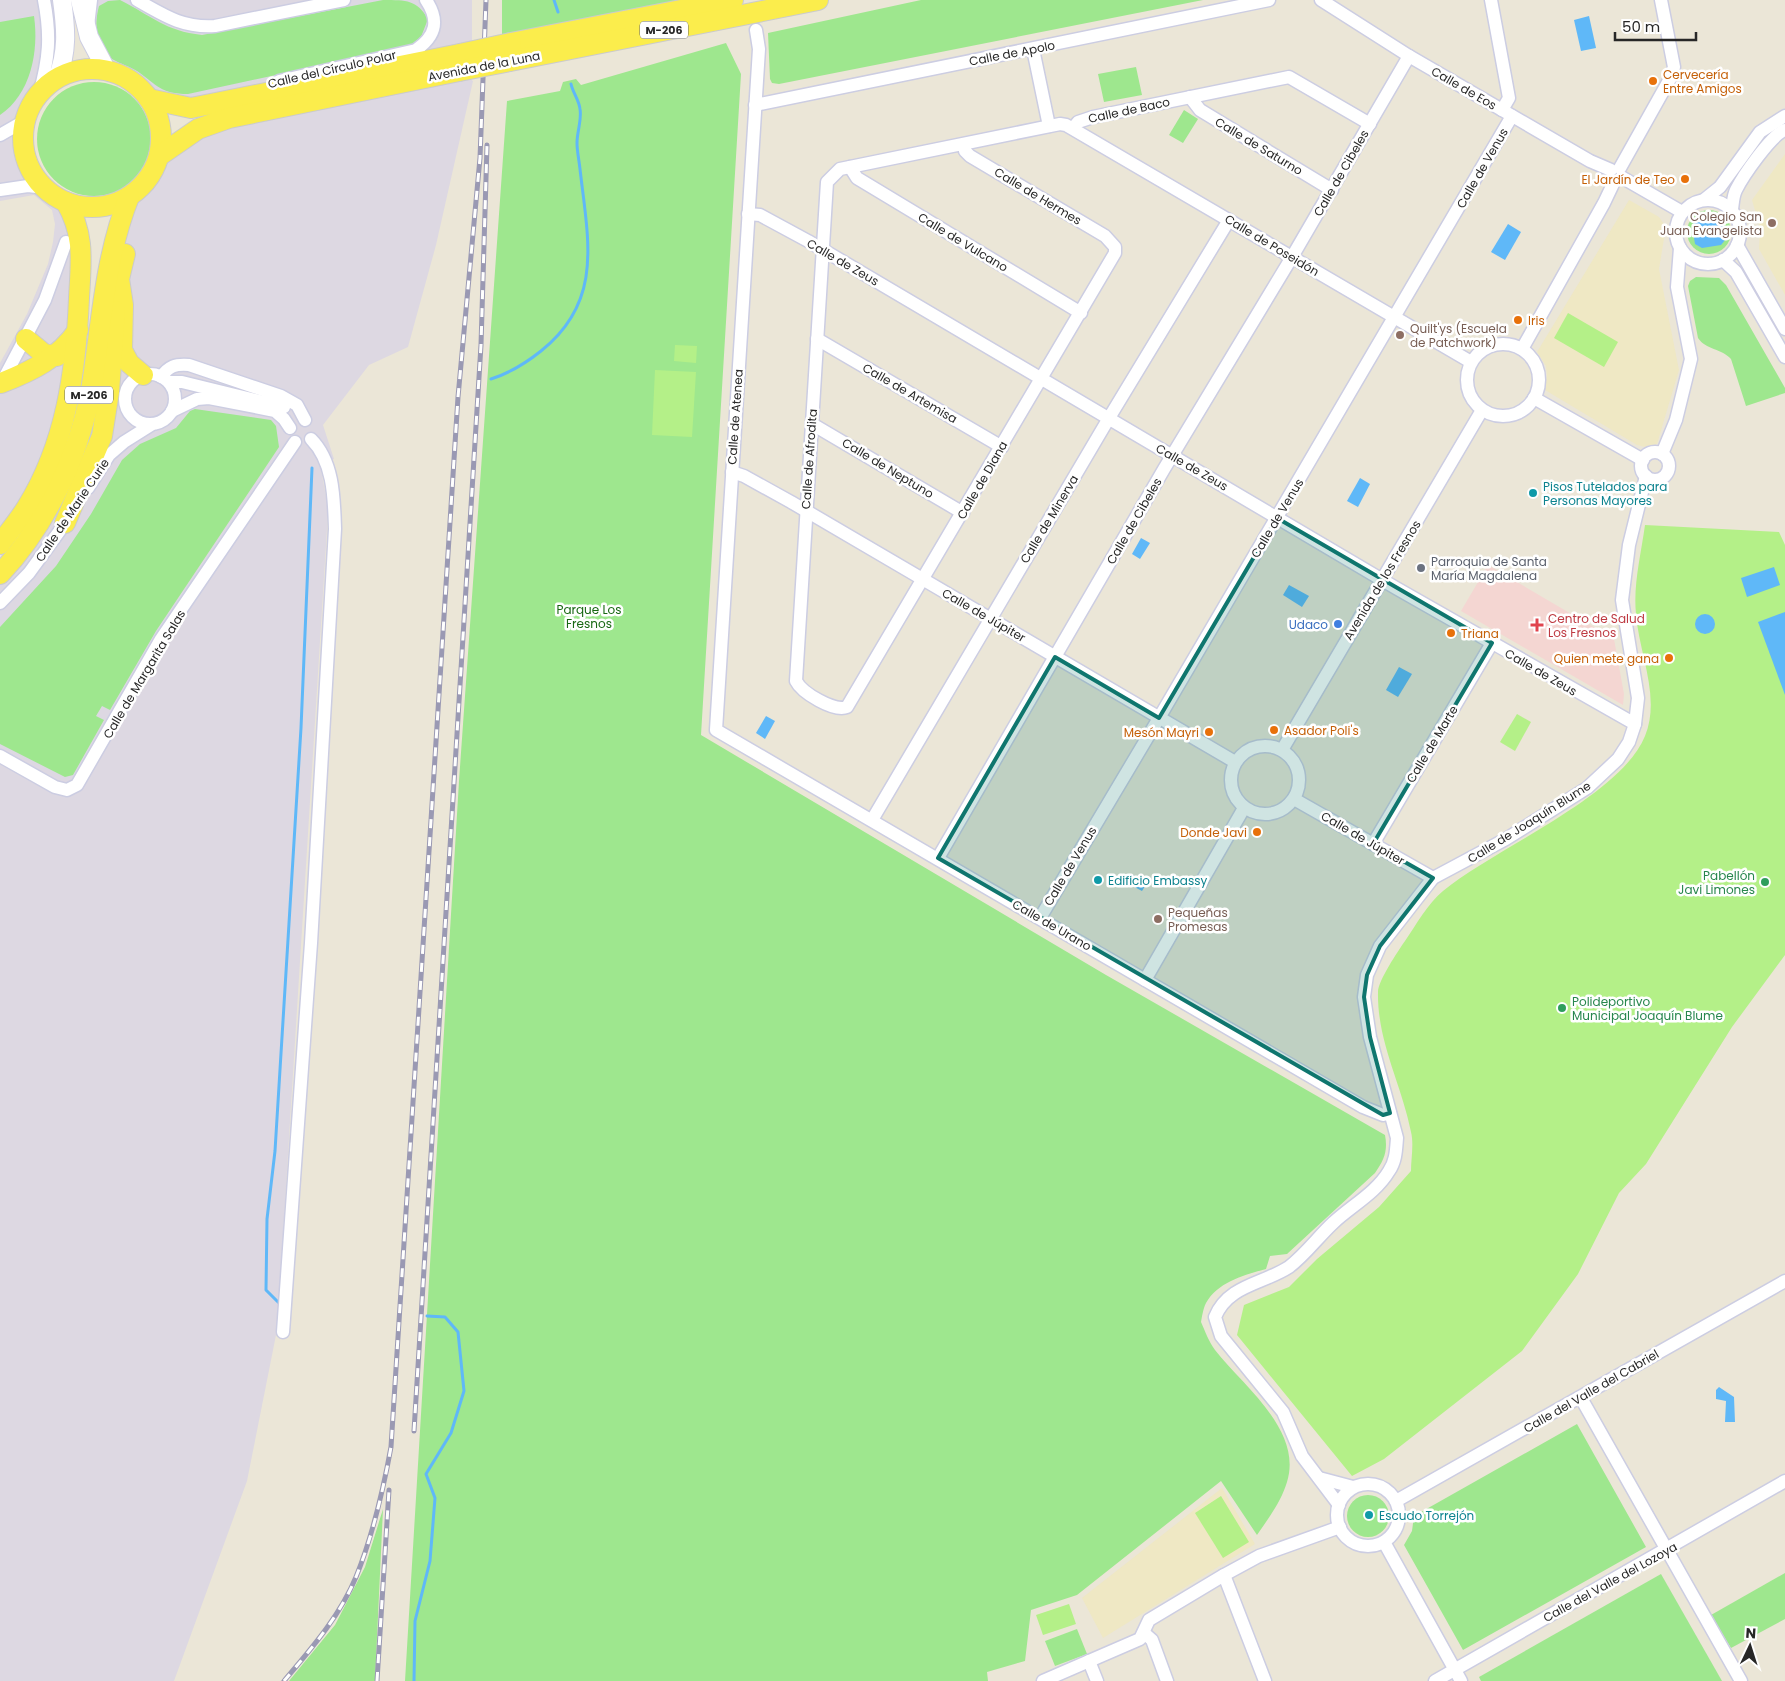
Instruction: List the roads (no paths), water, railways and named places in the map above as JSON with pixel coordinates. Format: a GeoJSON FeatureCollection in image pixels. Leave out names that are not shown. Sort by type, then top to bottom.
{"type":"FeatureCollection","features":[{"type":"Feature","properties":{"kind":"main road"},"geometry":{"type":"LineString","coordinates":[[57,79],[66,54],[67,34],[62,0]]}},
{"type":"Feature","properties":{"kind":"main road","name":"Avenida de la Luna"},"geometry":{"type":"LineString","coordinates":[[511,52],[734,0]]}},
{"type":"Feature","properties":{"kind":"main road","name":"Avenida de la Luna"},"geometry":{"type":"LineString","coordinates":[[149,99],[191,108],[818,0]]}},
{"type":"Feature","properties":{"kind":"main road"},"geometry":{"type":"LineString","coordinates":[[90,1],[86,30],[96,54],[107,71]]}},
{"type":"Feature","properties":{"kind":"main road","name":"Avenida de la Luna"},"geometry":{"type":"LineString","coordinates":[[159,156],[198,129],[228,118],[460,62]]}},
{"type":"Feature","properties":{"kind":"main road","name":"M-206"},"geometry":{"type":"LineString","coordinates":[[107,71],[124,77],[138,87],[149,99],[158,117],[162,136],[159,156],[153,172],[136,191],[109,205],[87,207],[66,202],[45,188],[30,167],[25,152],[23,134],[26,120],[39,94],[57,79],[73,72],[107,71]]}},
{"type":"Feature","properties":{"kind":"main road","name":"M-206"},"geometry":{"type":"LineString","coordinates":[[0,574],[11,562],[43,516],[68,466],[81,428],[93,380],[108,269],[136,191]]}},
{"type":"Feature","properties":{"kind":"main road"},"geometry":{"type":"LineString","coordinates":[[65,523],[102,436],[119,279],[136,191]]}},
{"type":"Feature","properties":{"kind":"main road","name":"M-206"},"geometry":{"type":"LineString","coordinates":[[0,544],[27,506],[46,468],[63,426],[73,378],[78,330],[82,243],[76,219],[66,202]]}},
{"type":"Feature","properties":{"kind":"main road"},"geometry":{"type":"LineString","coordinates":[[119,279],[122,306],[122,350],[129,363],[158,378]]}},
{"type":"Feature","properties":{"kind":"main road"},"geometry":{"type":"LineString","coordinates":[[1,384],[57,356],[78,330]]}},
{"type":"Feature","properties":{"kind":"main road"},"geometry":{"type":"LineString","coordinates":[[26,339],[44,354],[57,356]]}},
{"type":"Feature","properties":{"kind":"street"},"geometry":{"type":"LineString","coordinates":[[39,94],[49,52],[49,26],[44,0]]}},
{"type":"Feature","properties":{"kind":"street"},"geometry":{"type":"LineString","coordinates":[[137,0],[184,25],[200,27],[215,26],[344,0]]}},
{"type":"Feature","properties":{"kind":"street","name":"Calle del Círculo Polar"},"geometry":{"type":"LineString","coordinates":[[191,108],[246,89],[416,50],[428,42],[433,31],[434,19],[426,0]]}},
{"type":"Feature","properties":{"kind":"street","name":"Calle de Apolo"},"geometry":{"type":"LineString","coordinates":[[755,105],[1269,0]]}},
{"type":"Feature","properties":{"kind":"street","name":"Calle de Eos"},"geometry":{"type":"LineString","coordinates":[[1321,0],[1409,56],[1682,212]]}},
{"type":"Feature","properties":{"kind":"street","name":"Calle de Venus"},"geometry":{"type":"LineString","coordinates":[[1040,918],[1160,718],[1395,317],[1507,113],[1509,98],[1491,0]]}},
{"type":"Feature","properties":{"kind":"street"},"geometry":{"type":"LineString","coordinates":[[1522,349],[1672,77],[1674,67],[1661,0]]}},
{"type":"Feature","properties":{"kind":"street","name":"Calle de Atenea"},"geometry":{"type":"LineString","coordinates":[[716,730],[759,49],[756,30]]}},
{"type":"Feature","properties":{"kind":"street"},"geometry":{"type":"LineString","coordinates":[[1033,49],[1049,126]]}},
{"type":"Feature","properties":{"kind":"street","name":"Calle de Cibeles"},"geometry":{"type":"LineString","coordinates":[[938,858],[1172,456],[1332,190],[1409,56]]}},
{"type":"Feature","properties":{"kind":"street","name":"Calle de Baco"},"geometry":{"type":"LineString","coordinates":[[827,182],[832,174],[850,166],[964,145],[1060,124],[1073,128],[1078,122],[1093,117],[1289,77],[1370,124]]}},
{"type":"Feature","properties":{"kind":"street","name":"Calle de Saturno"},"geometry":{"type":"LineString","coordinates":[[1190,97],[1200,110],[1332,190]]}},
{"type":"Feature","properties":{"kind":"street"},"geometry":{"type":"LineString","coordinates":[[1705,199],[1720,187],[1760,132],[1785,116]]}},
{"type":"Feature","properties":{"kind":"street"},"geometry":{"type":"LineString","coordinates":[[0,135],[26,120]]}},
{"type":"Feature","properties":{"kind":"street","name":"Calle de Poseidón"},"geometry":{"type":"LineString","coordinates":[[1073,128],[1471,362]]}},
{"type":"Feature","properties":{"kind":"street"},"geometry":{"type":"LineString","coordinates":[[1732,210],[1735,192],[1744,177],[1771,142],[1785,130]]}},
{"type":"Feature","properties":{"kind":"street","name":"Calle de Hermes"},"geometry":{"type":"LineString","coordinates":[[964,145],[970,156],[1105,236],[1115,247]]}},
{"type":"Feature","properties":{"kind":"street","name":"Calle de Vulcano"},"geometry":{"type":"LineString","coordinates":[[850,166],[857,178],[1081,313]]}},
{"type":"Feature","properties":{"kind":"street","name":"Calle de Afrodita"},"geometry":{"type":"LineString","coordinates":[[827,182],[796,681],[800,689],[835,708],[842,709]]}},
{"type":"Feature","properties":{"kind":"street"},"geometry":{"type":"LineString","coordinates":[[0,190],[28,186],[45,188]]}},
{"type":"Feature","properties":{"kind":"street"},"geometry":{"type":"LineString","coordinates":[[1662,454],[1676,420],[1691,359],[1677,280],[1680,248],[1676,237],[1676,223],[1682,212],[1696,201],[1705,199],[1715,200],[1732,210],[1740,226],[1738,245],[1731,254],[1715,263],[1698,262],[1682,271],[1677,280]]}},
{"type":"Feature","properties":{"kind":"street","name":"Calle de Zeus"},"geometry":{"type":"LineString","coordinates":[[748,214],[760,215],[822,250],[1382,580],[1635,724]]}},
{"type":"Feature","properties":{"kind":"street","name":"Calle de Minerva"},"geometry":{"type":"LineString","coordinates":[[872,820],[1109,418],[1229,220]]}},
{"type":"Feature","properties":{"kind":"street"},"geometry":{"type":"LineString","coordinates":[[1,384],[45,300],[66,242]]}},
{"type":"Feature","properties":{"kind":"street"},"geometry":{"type":"LineString","coordinates":[[1738,245],[1785,329]]}},
{"type":"Feature","properties":{"kind":"street","name":"Calle de Diana"},"geometry":{"type":"LineString","coordinates":[[842,709],[848,707],[924,580],[1112,260],[1115,247]]}},
{"type":"Feature","properties":{"kind":"street"},"geometry":{"type":"LineString","coordinates":[[1680,248],[1698,262]]}},
{"type":"Feature","properties":{"kind":"street"},"geometry":{"type":"LineString","coordinates":[[1723,260],[1736,272],[1785,357]]}},
{"type":"Feature","properties":{"kind":"street","name":"Calle de Artemisa"},"geometry":{"type":"LineString","coordinates":[[817,339],[1002,447]]}},
{"type":"Feature","properties":{"kind":"street"},"geometry":{"type":"LineString","coordinates":[[1494,344],[1508,344],[1522,349],[1532,358],[1538,371],[1539,384],[1534,398],[1525,409],[1512,415],[1496,416],[1482,410],[1472,400],[1467,389],[1466,375],[1471,362],[1481,350],[1494,344]]}},
{"type":"Feature","properties":{"kind":"street"},"geometry":{"type":"LineString","coordinates":[[158,378],[167,369],[176,364],[189,365],[281,396],[297,405],[298,423],[290,436],[295,442],[305,443],[311,439],[313,428],[298,423],[284,419],[275,411],[210,398],[197,398],[172,411],[164,421],[151,425],[135,420],[126,407],[124,399],[130,384],[158,378],[279,404],[290,410],[298,423]]}},
{"type":"Feature","properties":{"kind":"street"},"geometry":{"type":"LineString","coordinates":[[158,378],[175,396],[172,411]]}},
{"type":"Feature","properties":{"kind":"street"},"geometry":{"type":"LineString","coordinates":[[1534,398],[1643,460]]}},
{"type":"Feature","properties":{"kind":"street","name":"Avenida de los Fresnos"},"geometry":{"type":"LineString","coordinates":[[1282,750],[1482,410]]}},
{"type":"Feature","properties":{"kind":"street","name":"Calle de Neptuno"},"geometry":{"type":"LineString","coordinates":[[812,424],[963,513]]}},
{"type":"Feature","properties":{"kind":"street","name":"Calle de Marie Curie"},"geometry":{"type":"LineString","coordinates":[[0,603],[29,573],[65,523],[109,455],[124,442],[151,425]]}},
{"type":"Feature","properties":{"kind":"street"},"geometry":{"type":"LineString","coordinates":[[283,1332],[311,943],[335,529],[334,502],[327,462],[318,446],[311,439]]}},
{"type":"Feature","properties":{"kind":"street","name":"Calle de Margarita Salas"},"geometry":{"type":"LineString","coordinates":[[0,756],[54,788],[66,790],[77,786],[161,639],[295,442]]}},
{"type":"Feature","properties":{"kind":"street"},"geometry":{"type":"LineString","coordinates":[[1651,453],[1662,454],[1669,464],[1667,474],[1659,480],[1646,476],[1641,466],[1643,460],[1651,453]]}},
{"type":"Feature","properties":{"kind":"street","name":"Calle de Júpiter"},"geometry":{"type":"LineString","coordinates":[[732,472],[744,476],[806,510],[1235,762]]}},
{"type":"Feature","properties":{"kind":"street","name":"Calle de Joaquín Blume"},"geometry":{"type":"LineString","coordinates":[[1339,1505],[1302,1456],[1283,1412],[1221,1336],[1215,1317],[1226,1298],[1240,1289],[1270,1278],[1290,1266],[1333,1223],[1381,1183],[1390,1170],[1396,1154],[1397,1138],[1370,1037],[1364,997],[1367,975],[1380,946],[1433,878],[1506,839],[1587,788],[1618,759],[1629,742],[1635,724],[1638,698],[1622,600],[1629,545],[1646,476]]}},
{"type":"Feature","properties":{"kind":"street","name":"Calle de Marte"},"geometry":{"type":"LineString","coordinates":[[1373,844],[1492,643]]}},
{"type":"Feature","properties":{"kind":"street","name":"Calle de Urano"},"geometry":{"type":"LineString","coordinates":[[716,730],[1363,1107],[1383,1115],[1390,1114]]}},
{"type":"Feature","properties":{"kind":"street"},"geometry":{"type":"LineString","coordinates":[[1269,746],[1282,750],[1292,759],[1298,771],[1299,785],[1294,799],[1285,808],[1272,814],[1257,814],[1244,808],[1235,798],[1230,786],[1231,772],[1235,762],[1245,752],[1256,747],[1269,746]]}},
{"type":"Feature","properties":{"kind":"street","name":"Calle de Júpiter"},"geometry":{"type":"LineString","coordinates":[[1294,799],[1433,878]]}},
{"type":"Feature","properties":{"kind":"street"},"geometry":{"type":"LineString","coordinates":[[1146,980],[1244,808]]}},
{"type":"Feature","properties":{"kind":"street","name":"Calle del Valle del Cabriel"},"geometry":{"type":"LineString","coordinates":[[1396,1501],[1784,1284]]}},
{"type":"Feature","properties":{"kind":"street"},"geometry":{"type":"LineString","coordinates":[[1581,1398],[1741,1681]]}},
{"type":"Feature","properties":{"kind":"street"},"geometry":{"type":"LineString","coordinates":[[1319,1478],[1353,1487]]}},
{"type":"Feature","properties":{"kind":"street","name":"Calle del Valle del Lozoya"},"geometry":{"type":"LineString","coordinates":[[1435,1681],[1785,1481]]}},
{"type":"Feature","properties":{"kind":"street"},"geometry":{"type":"LineString","coordinates":[[1364,1484],[1377,1484],[1388,1490],[1396,1501],[1399,1511],[1399,1523],[1393,1534],[1384,1542],[1362,1545],[1352,1541],[1340,1527],[1337,1514],[1339,1505],[1344,1495],[1353,1487],[1364,1484]]}},
{"type":"Feature","properties":{"kind":"street"},"geometry":{"type":"LineString","coordinates":[[1043,1681],[1140,1639],[1149,1620],[1224,1575],[1260,1556],[1340,1527]]}},
{"type":"Feature","properties":{"kind":"street"},"geometry":{"type":"LineString","coordinates":[[1384,1542],[1461,1681]]}},
{"type":"Feature","properties":{"kind":"street"},"geometry":{"type":"LineString","coordinates":[[1224,1575],[1265,1681]]}},
{"type":"Feature","properties":{"kind":"street"},"geometry":{"type":"LineString","coordinates":[[1144,1633],[1152,1640],[1168,1681]]}},
{"type":"Feature","properties":{"kind":"street"},"geometry":{"type":"LineString","coordinates":[[1089,1661],[1097,1681]]}},
{"type":"Feature","properties":{"kind":"water"},"geometry":{"type":"Polygon","coordinates":[[[1589,16],[1596,48],[1581,51],[1574,20],[1589,16]]]}},
{"type":"Feature","properties":{"kind":"water"},"geometry":{"type":"Polygon","coordinates":[[[1715,216],[1721,220],[1726,239],[1721,245],[1702,248],[1695,244],[1692,225],[1698,219],[1715,216]]]}},
{"type":"Feature","properties":{"kind":"water"},"geometry":{"type":"Polygon","coordinates":[[[1508,224],[1521,232],[1505,260],[1491,252],[1508,224]]]}},
{"type":"Feature","properties":{"kind":"water"},"geometry":{"type":"Polygon","coordinates":[[[1360,478],[1370,484],[1358,507],[1347,501],[1360,478]]]}},
{"type":"Feature","properties":{"kind":"water"},"geometry":{"type":"Polygon","coordinates":[[[1141,538],[1150,543],[1140,559],[1132,554],[1141,538]]]}},
{"type":"Feature","properties":{"kind":"water"},"geometry":{"type":"Polygon","coordinates":[[[1774,567],[1780,585],[1747,597],[1741,578],[1774,567]]]}},
{"type":"Feature","properties":{"kind":"water"},"geometry":{"type":"Polygon","coordinates":[[[1289,585],[1309,596],[1302,607],[1283,595],[1289,585]]]}},
{"type":"Feature","properties":{"kind":"water"},"geometry":{"type":"Polygon","coordinates":[[[1785,612],[1785,695],[1758,622],[1785,612]]]}},
{"type":"Feature","properties":{"kind":"water"},"geometry":{"type":"Polygon","coordinates":[[[1705,614],[1712,617],[1715,624],[1712,631],[1705,634],[1698,631],[1695,624],[1698,617],[1705,614]]]}},
{"type":"Feature","properties":{"kind":"water"},"geometry":{"type":"Polygon","coordinates":[[[1399,667],[1412,674],[1398,697],[1386,690],[1399,667]]]}},
{"type":"Feature","properties":{"kind":"water"},"geometry":{"type":"Polygon","coordinates":[[[766,716],[775,721],[765,739],[756,733],[766,716]]]}},
{"type":"Feature","properties":{"kind":"water"},"geometry":{"type":"Polygon","coordinates":[[[1131,874],[1147,883],[1142,891],[1127,883],[1131,874]]]}},
{"type":"Feature","properties":{"kind":"water"},"geometry":{"type":"Polygon","coordinates":[[[1719,1387],[1734,1397],[1735,1422],[1725,1422],[1726,1401],[1716,1399],[1716,1390],[1719,1387]]]}},
{"type":"Feature","properties":{"kind":"waterway"},"geometry":{"type":"LineString","coordinates":[[554,0],[558,12]]}},
{"type":"Feature","properties":{"kind":"waterway"},"geometry":{"type":"LineString","coordinates":[[491,379],[511,371],[530,360],[561,332],[575,311],[583,290],[587,268],[588,245],[577,146],[580,113],[571,84]]}},
{"type":"Feature","properties":{"kind":"waterway"},"geometry":{"type":"LineString","coordinates":[[279,1303],[266,1290],[267,1219],[275,1151],[301,728],[312,468]]}},
{"type":"Feature","properties":{"kind":"waterway"},"geometry":{"type":"LineString","coordinates":[[414,1681],[415,1621],[430,1561],[435,1498],[426,1474],[451,1433],[464,1391],[458,1332],[445,1317],[427,1316]]}},
{"type":"Feature","properties":{"kind":"railway"},"geometry":{"type":"LineString","coordinates":[[284,1681],[333,1619],[356,1577],[377,1513],[391,1447],[458,397],[480,158],[486,0]]}},
{"type":"Feature","properties":{"kind":"railway"},"geometry":{"type":"LineString","coordinates":[[414,1431],[481,345],[487,145]]}},
{"type":"Feature","properties":{"kind":"railway"},"geometry":{"type":"LineString","coordinates":[[377,1681],[389,1490]]}},
{"type":"Feature","properties":{"kind":"place","name":"Cervecería Entre Amigos"},"geometry":{"type":"Point","coordinates":[1653,81]}},
{"type":"Feature","properties":{"kind":"place","name":"El Jardín de Teo"},"geometry":{"type":"Point","coordinates":[1685,179]}},
{"type":"Feature","properties":{"kind":"place","name":"Colegio San Juan Evangelista"},"geometry":{"type":"Point","coordinates":[1772,223]}},
{"type":"Feature","properties":{"kind":"place","name":"Iris"},"geometry":{"type":"Point","coordinates":[1518,320]}},
{"type":"Feature","properties":{"kind":"place","name":"Quilt'ys (Escuela de Patchwork)"},"geometry":{"type":"Point","coordinates":[1400,335]}},
{"type":"Feature","properties":{"kind":"place","name":"Pisos Tutelados para Personas Mayores"},"geometry":{"type":"Point","coordinates":[1533,493]}},
{"type":"Feature","properties":{"kind":"place","name":"Parroquia de Santa María Magdalena"},"geometry":{"type":"Point","coordinates":[1421,568]}},
{"type":"Feature","properties":{"kind":"place","name":"Udaco"},"geometry":{"type":"Point","coordinates":[1338,624]}},
{"type":"Feature","properties":{"kind":"place","name":"Centro de Salud Los Fresnos"},"geometry":{"type":"Point","coordinates":[1537,625]}},
{"type":"Feature","properties":{"kind":"place","name":"Triana"},"geometry":{"type":"Point","coordinates":[1451,633]}},
{"type":"Feature","properties":{"kind":"place","name":"Quien mete gana"},"geometry":{"type":"Point","coordinates":[1669,658]}},
{"type":"Feature","properties":{"kind":"place","name":"Asador Poli's"},"geometry":{"type":"Point","coordinates":[1274,730]}},
{"type":"Feature","properties":{"kind":"place","name":"Mesón Mayri"},"geometry":{"type":"Point","coordinates":[1209,732]}},
{"type":"Feature","properties":{"kind":"place","name":"Donde Javi"},"geometry":{"type":"Point","coordinates":[1257,832]}},
{"type":"Feature","properties":{"kind":"place","name":"Edificio Embassy"},"geometry":{"type":"Point","coordinates":[1098,880]}},
{"type":"Feature","properties":{"kind":"place","name":"Pabellón Javi Limones"},"geometry":{"type":"Point","coordinates":[1765,882]}},
{"type":"Feature","properties":{"kind":"place","name":"Pequeñas Promesas"},"geometry":{"type":"Point","coordinates":[1158,919]}},
{"type":"Feature","properties":{"kind":"place","name":"Polideportivo Municipal Joaquín Blume"},"geometry":{"type":"Point","coordinates":[1562,1008]}},
{"type":"Feature","properties":{"kind":"place","name":"Escudo Torrejón"},"geometry":{"type":"Point","coordinates":[1369,1515]}},
{"type":"Feature","properties":{"kind":"park label","name":"Parque Los Fresnos"},"geometry":{"type":"Point","coordinates":[589,616]}}]}
